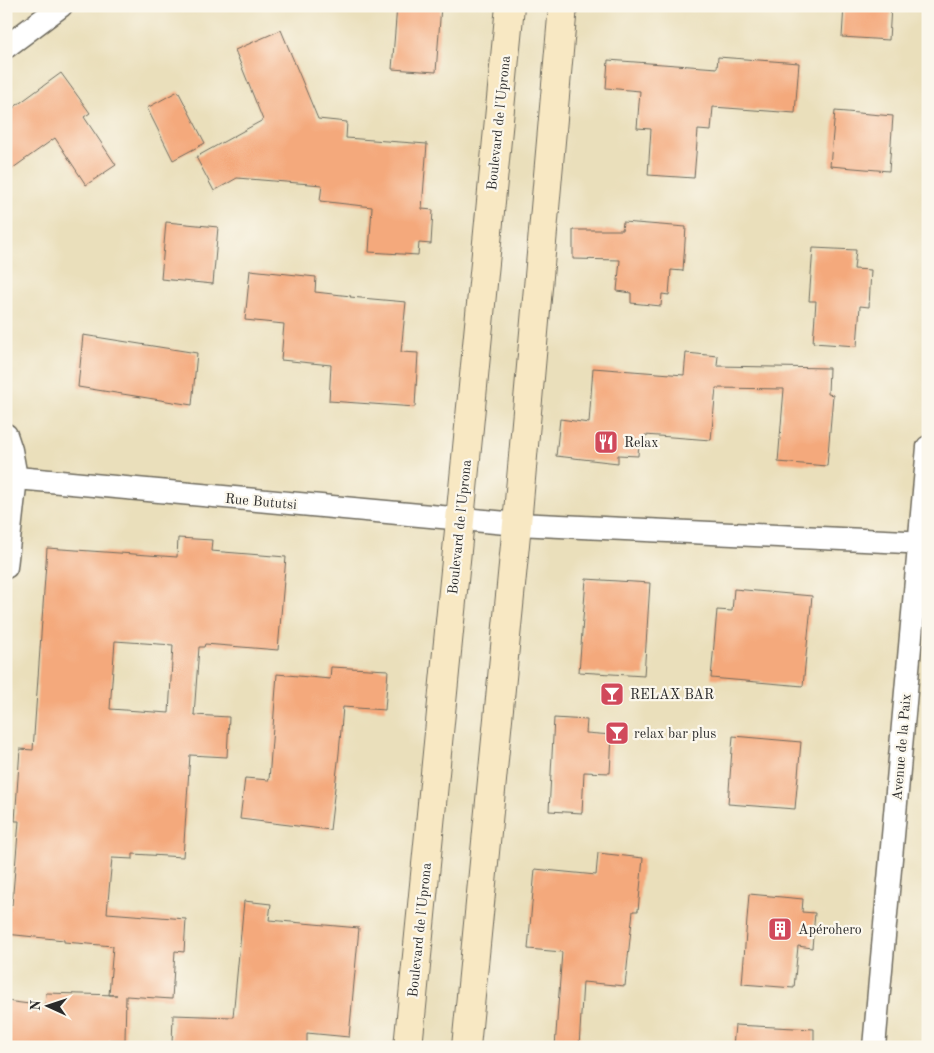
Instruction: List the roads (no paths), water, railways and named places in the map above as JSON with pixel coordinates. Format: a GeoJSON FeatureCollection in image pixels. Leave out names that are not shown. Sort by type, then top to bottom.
{"type":"FeatureCollection","features":[{"type":"Feature","properties":{"kind":"street"},"geometry":{"type":"LineString","coordinates":[[6,47],[61,6]]}},
{"type":"Feature","properties":{"kind":"street","name":"Boulevard de l'Uprona"},"geometry":{"type":"LineString","coordinates":[[408,1047],[510,6]]}},
{"type":"Feature","properties":{"kind":"street"},"geometry":{"type":"LineString","coordinates":[[466,1047],[517,524],[563,6]]}},
{"type":"Feature","properties":{"kind":"street"},"geometry":{"type":"LineString","coordinates":[[6,435],[12,450],[6,568]]}},
{"type":"Feature","properties":{"kind":"street","name":"Avenue de la Paix"},"geometry":{"type":"LineString","coordinates":[[874,1047],[924,542],[928,447]]}},
{"type":"Feature","properties":{"kind":"street","name":"Rue Bututsi"},"geometry":{"type":"LineString","coordinates":[[11,477],[460,520],[924,542]]}},
{"type":"Feature","properties":{"kind":"place","name":"Relax"},"geometry":{"type":"Point","coordinates":[606,442]}},
{"type":"Feature","properties":{"kind":"place","name":"RELAX BAR"},"geometry":{"type":"Point","coordinates":[612,694]}},
{"type":"Feature","properties":{"kind":"place","name":"relax bar plus"},"geometry":{"type":"Point","coordinates":[617,733]}},
{"type":"Feature","properties":{"kind":"place","name":"Apérohero"},"geometry":{"type":"Point","coordinates":[780,929]}}]}
